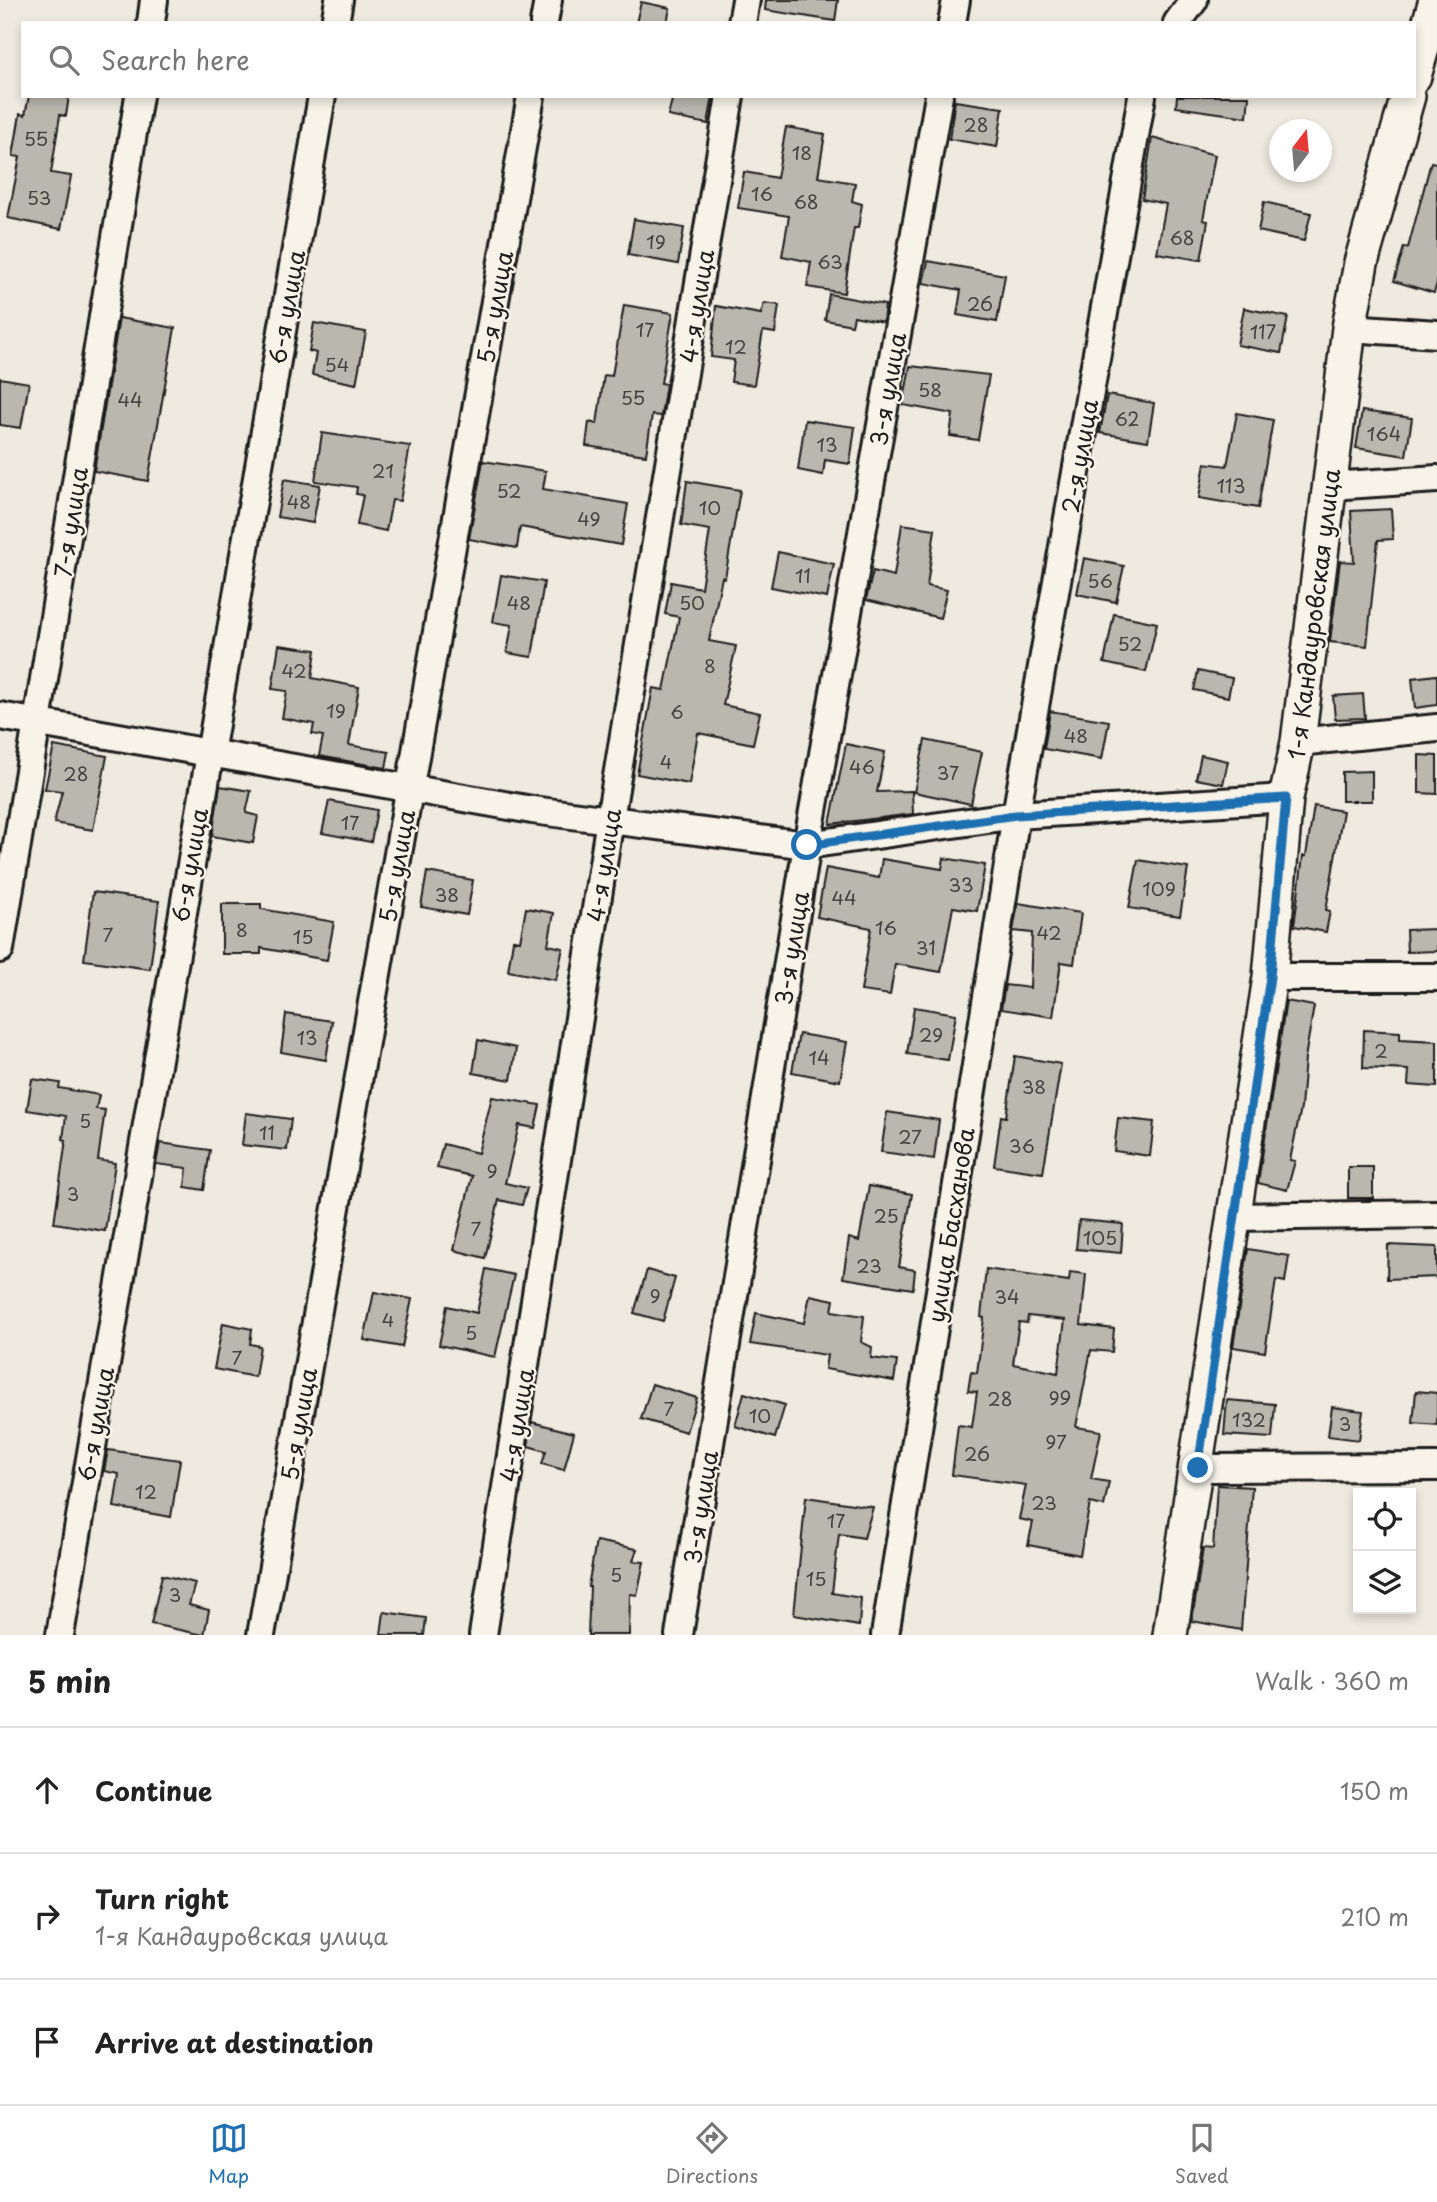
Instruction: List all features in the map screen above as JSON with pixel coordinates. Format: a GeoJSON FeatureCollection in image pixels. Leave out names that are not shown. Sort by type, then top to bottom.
{"type":"FeatureCollection","features":[{"type":"Feature","properties":{"kind":"street"},"geometry":{"type":"LineString","coordinates":[[150,21],[154,0]]}},
{"type":"Feature","properties":{"kind":"street"},"geometry":{"type":"LineString","coordinates":[[335,21],[339,0]]}},
{"type":"Feature","properties":{"kind":"street"},"geometry":{"type":"LineString","coordinates":[[544,21],[548,0]]}},
{"type":"Feature","properties":{"kind":"street"},"geometry":{"type":"LineString","coordinates":[[742,21],[746,0]]}},
{"type":"Feature","properties":{"kind":"street"},"geometry":{"type":"LineString","coordinates":[[952,21],[956,0]]}},
{"type":"Feature","properties":{"kind":"street"},"geometry":{"type":"LineString","coordinates":[[1178,21],[1194,0]]}},
{"type":"Feature","properties":{"kind":"street"},"geometry":{"type":"LineString","coordinates":[[1416,69],[1436,0]]}},
{"type":"Feature","properties":{"kind":"street","name":"7-я улица"},"geometry":{"type":"LineString","coordinates":[[0,949],[139,98]]}},
{"type":"Feature","properties":{"kind":"street","name":"6-я улица"},"geometry":{"type":"LineString","coordinates":[[60,1635],[208,753],[322,98]]}},
{"type":"Feature","properties":{"kind":"street","name":"5-я улица"},"geometry":{"type":"LineString","coordinates":[[261,1635],[531,98]]}},
{"type":"Feature","properties":{"kind":"street","name":"4-я улица"},"geometry":{"type":"LineString","coordinates":[[483,1635],[610,818],[730,98]]}},
{"type":"Feature","properties":{"kind":"street","name":"3-я улица"},"geometry":{"type":"LineString","coordinates":[[679,1635],[807,845],[939,98]]}},
{"type":"Feature","properties":{"kind":"street","name":"2-я улица"},"geometry":{"type":"LineString","coordinates":[[1016,815],[1142,98]]}},
{"type":"Feature","properties":{"kind":"street","name":"1-я Кандауровская улица"},"geometry":{"type":"LineString","coordinates":[[1170,1635],[1198,1468],[1270,977],[1286,798],[1298,742],[1349,328],[1360,263],[1407,98]]}},
{"type":"Feature","properties":{"kind":"street"},"geometry":{"type":"LineString","coordinates":[[1349,328],[1437,334]]}},
{"type":"Feature","properties":{"kind":"street"},"geometry":{"type":"LineString","coordinates":[[1330,486],[1437,479]]}},
{"type":"Feature","properties":{"kind":"street"},"geometry":{"type":"LineString","coordinates":[[0,716],[532,810],[807,845],[1016,815],[1286,798]]}},
{"type":"Feature","properties":{"kind":"street"},"geometry":{"type":"LineString","coordinates":[[1298,742],[1437,728]]}},
{"type":"Feature","properties":{"kind":"street","name":"улица Басханова"},"geometry":{"type":"LineString","coordinates":[[885,1635],[1016,815]]}},
{"type":"Feature","properties":{"kind":"street"},"geometry":{"type":"LineString","coordinates":[[1270,977],[1437,977]]}},
{"type":"Feature","properties":{"kind":"street"},"geometry":{"type":"LineString","coordinates":[[1235,1217],[1437,1214]]}},
{"type":"Feature","properties":{"kind":"street"},"geometry":{"type":"LineString","coordinates":[[1198,1468],[1437,1467]]}},
{"type":"Feature","properties":{"kind":"building"},"geometry":{"type":"Polygon","coordinates":[[[766,0],[838,0],[835,21],[765,10],[766,0]]]}},
{"type":"Feature","properties":{"kind":"building"},"geometry":{"type":"Polygon","coordinates":[[[641,2],[670,8],[667,21],[636,21],[641,2]]]}},
{"type":"Feature","properties":{"kind":"building"},"geometry":{"type":"Polygon","coordinates":[[[29,98],[69,98],[66,116],[60,115],[51,173],[71,176],[61,229],[8,218],[20,157],[13,156],[20,114],[25,115],[29,98]]]}},
{"type":"Feature","properties":{"kind":"building"},"geometry":{"type":"Polygon","coordinates":[[[672,98],[713,98],[708,124],[668,116],[672,98]]]}},
{"type":"Feature","properties":{"kind":"building"},"geometry":{"type":"Polygon","coordinates":[[[1177,98],[1249,98],[1247,117],[1176,107],[1177,98]]]}},
{"type":"Feature","properties":{"kind":"building"},"geometry":{"type":"Polygon","coordinates":[[[955,101],[1003,108],[997,147],[949,139],[955,101]]]}},
{"type":"Feature","properties":{"kind":"building"},"geometry":{"type":"Polygon","coordinates":[[[786,127],[825,134],[818,177],[855,183],[852,201],[862,204],[858,228],[854,228],[844,293],[807,287],[811,262],[782,256],[789,216],[738,208],[744,172],[777,178],[786,127]]]}},
{"type":"Feature","properties":{"kind":"building"},"geometry":{"type":"Polygon","coordinates":[[[1152,138],[1215,155],[1203,220],[1208,221],[1201,260],[1157,253],[1166,204],[1142,199],[1152,138]]]}},
{"type":"Feature","properties":{"kind":"building"},"geometry":{"type":"Polygon","coordinates":[[[1431,162],[1437,163],[1437,283],[1434,293],[1394,281],[1404,247],[1408,248],[1431,162]]]}},
{"type":"Feature","properties":{"kind":"building"},"geometry":{"type":"Polygon","coordinates":[[[1264,202],[1311,213],[1304,241],[1258,231],[1264,202]]]}},
{"type":"Feature","properties":{"kind":"building"},"geometry":{"type":"Polygon","coordinates":[[[634,219],[684,228],[678,264],[628,255],[634,219]]]}},
{"type":"Feature","properties":{"kind":"building"},"geometry":{"type":"Polygon","coordinates":[[[928,261],[1005,275],[997,322],[957,315],[961,290],[923,283],[928,261]]]}},
{"type":"Feature","properties":{"kind":"building"},"geometry":{"type":"Polygon","coordinates":[[[829,294],[885,305],[883,322],[854,316],[852,325],[825,320],[829,294]]]}},
{"type":"Feature","properties":{"kind":"building"},"geometry":{"type":"Polygon","coordinates":[[[764,303],[779,305],[775,333],[763,331],[754,385],[731,382],[734,360],[711,357],[716,306],[761,314],[764,303]]]}},
{"type":"Feature","properties":{"kind":"building"},"geometry":{"type":"Polygon","coordinates":[[[624,305],[673,313],[661,383],[666,384],[661,416],[652,415],[646,455],[586,446],[589,422],[597,424],[604,375],[612,376],[624,305]]]}},
{"type":"Feature","properties":{"kind":"building"},"geometry":{"type":"Polygon","coordinates":[[[1244,308],[1288,317],[1281,353],[1237,345],[1244,308]]]}},
{"type":"Feature","properties":{"kind":"building"},"geometry":{"type":"Polygon","coordinates":[[[119,318],[175,328],[148,481],[94,471],[119,318]]]}},
{"type":"Feature","properties":{"kind":"building"},"geometry":{"type":"Polygon","coordinates":[[[314,323],[366,332],[356,384],[312,375],[316,353],[309,351],[314,323]]]}},
{"type":"Feature","properties":{"kind":"building"},"geometry":{"type":"Polygon","coordinates":[[[910,366],[989,375],[978,440],[950,436],[953,414],[903,405],[910,366]]]}},
{"type":"Feature","properties":{"kind":"building"},"geometry":{"type":"Polygon","coordinates":[[[0,378],[29,383],[21,428],[0,425],[0,378]]]}},
{"type":"Feature","properties":{"kind":"building"},"geometry":{"type":"Polygon","coordinates":[[[1107,395],[1154,403],[1148,441],[1100,433],[1107,395]]]}},
{"type":"Feature","properties":{"kind":"building"},"geometry":{"type":"Polygon","coordinates":[[[1362,411],[1412,418],[1406,456],[1356,448],[1362,411]]]}},
{"type":"Feature","properties":{"kind":"building"},"geometry":{"type":"Polygon","coordinates":[[[1237,413],[1273,420],[1258,508],[1199,498],[1205,463],[1227,466],[1237,413]]]}},
{"type":"Feature","properties":{"kind":"building"},"geometry":{"type":"Polygon","coordinates":[[[805,420],[855,427],[850,464],[825,460],[823,475],[798,470],[805,420]]]}},
{"type":"Feature","properties":{"kind":"building"},"geometry":{"type":"Polygon","coordinates":[[[322,433],[410,446],[400,501],[392,500],[386,531],[357,525],[363,495],[356,494],[357,487],[315,481],[322,433]]]}},
{"type":"Feature","properties":{"kind":"building"},"geometry":{"type":"Polygon","coordinates":[[[483,461],[546,471],[543,489],[628,504],[621,545],[520,527],[517,548],[469,539],[483,461]]]}},
{"type":"Feature","properties":{"kind":"building"},"geometry":{"type":"Polygon","coordinates":[[[284,479],[320,485],[313,523],[277,517],[284,479]]]}},
{"type":"Feature","properties":{"kind":"building"},"geometry":{"type":"Polygon","coordinates":[[[687,481],[740,490],[725,578],[722,577],[709,641],[736,646],[723,705],[760,713],[753,744],[698,733],[689,784],[637,774],[653,688],[664,690],[679,617],[665,614],[671,582],[701,588],[710,530],[681,525],[687,481]]]}},
{"type":"Feature","properties":{"kind":"building"},"geometry":{"type":"Polygon","coordinates":[[[1391,509],[1393,539],[1378,540],[1367,646],[1330,642],[1340,561],[1354,562],[1351,511],[1391,509]]]}},
{"type":"Feature","properties":{"kind":"building"},"geometry":{"type":"Polygon","coordinates":[[[902,524],[935,529],[927,586],[947,590],[940,618],[866,600],[873,571],[894,576],[902,524]]]}},
{"type":"Feature","properties":{"kind":"building"},"geometry":{"type":"Polygon","coordinates":[[[778,552],[834,564],[827,598],[771,587],[778,552]]]}},
{"type":"Feature","properties":{"kind":"building"},"geometry":{"type":"Polygon","coordinates":[[[1084,558],[1124,566],[1116,602],[1077,594],[1084,558]]]}},
{"type":"Feature","properties":{"kind":"building"},"geometry":{"type":"Polygon","coordinates":[[[501,575],[544,582],[532,657],[507,653],[512,625],[493,622],[501,575]]]}},
{"type":"Feature","properties":{"kind":"building"},"geometry":{"type":"Polygon","coordinates":[[[1114,614],[1157,623],[1146,672],[1104,663],[1114,614]]]}},
{"type":"Feature","properties":{"kind":"building"},"geometry":{"type":"Polygon","coordinates":[[[279,645],[316,650],[312,678],[359,687],[349,745],[389,752],[386,768],[319,756],[323,736],[312,734],[314,724],[282,718],[287,691],[272,689],[279,645]]]}},
{"type":"Feature","properties":{"kind":"building"},"geometry":{"type":"Polygon","coordinates":[[[1198,671],[1232,678],[1228,697],[1194,690],[1198,671]]]}},
{"type":"Feature","properties":{"kind":"building"},"geometry":{"type":"Polygon","coordinates":[[[1437,675],[1437,705],[1415,708],[1412,678],[1437,675]]]}},
{"type":"Feature","properties":{"kind":"building"},"geometry":{"type":"Polygon","coordinates":[[[1363,694],[1365,718],[1335,719],[1333,696],[1363,694]]]}},
{"type":"Feature","properties":{"kind":"building"},"geometry":{"type":"Polygon","coordinates":[[[1050,711],[1109,721],[1102,759],[1044,749],[1050,711]]]}},
{"type":"Feature","properties":{"kind":"building"},"geometry":{"type":"Polygon","coordinates":[[[925,740],[982,752],[971,804],[914,792],[925,740]]]}},
{"type":"Feature","properties":{"kind":"building"},"geometry":{"type":"Polygon","coordinates":[[[846,744],[885,752],[877,792],[912,791],[913,814],[830,824],[846,744]]]}},
{"type":"Feature","properties":{"kind":"building"},"geometry":{"type":"Polygon","coordinates":[[[54,746],[107,756],[93,830],[54,823],[62,791],[45,789],[54,746]]]}},
{"type":"Feature","properties":{"kind":"building"},"geometry":{"type":"Polygon","coordinates":[[[1201,755],[1228,761],[1223,784],[1196,779],[1201,755]]]}},
{"type":"Feature","properties":{"kind":"building"},"geometry":{"type":"Polygon","coordinates":[[[1419,755],[1437,756],[1437,794],[1419,793],[1419,755]]]}},
{"type":"Feature","properties":{"kind":"building"},"geometry":{"type":"Polygon","coordinates":[[[1372,771],[1372,801],[1342,801],[1342,772],[1372,771]]]}},
{"type":"Feature","properties":{"kind":"building"},"geometry":{"type":"Polygon","coordinates":[[[220,786],[251,791],[246,813],[258,816],[253,843],[212,836],[220,786]]]}},
{"type":"Feature","properties":{"kind":"building"},"geometry":{"type":"Polygon","coordinates":[[[329,801],[377,810],[371,842],[322,833],[329,801]]]}},
{"type":"Feature","properties":{"kind":"building"},"geometry":{"type":"Polygon","coordinates":[[[1314,806],[1343,811],[1326,910],[1330,911],[1326,932],[1294,926],[1303,856],[1306,856],[1314,806]]]}},
{"type":"Feature","properties":{"kind":"building"},"geometry":{"type":"Polygon","coordinates":[[[944,858],[985,865],[977,911],[953,907],[941,972],[895,964],[890,995],[861,991],[871,928],[817,917],[826,868],[879,878],[882,859],[942,869],[944,858]]]}},
{"type":"Feature","properties":{"kind":"building"},"geometry":{"type":"Polygon","coordinates":[[[1138,860],[1188,868],[1180,916],[1129,908],[1138,860]]]}},
{"type":"Feature","properties":{"kind":"building"},"geometry":{"type":"Polygon","coordinates":[[[427,872],[473,880],[467,915],[421,907],[427,872]]]}},
{"type":"Feature","properties":{"kind":"building"},"geometry":{"type":"Polygon","coordinates":[[[93,892],[159,901],[150,969],[84,960],[93,892]]]}},
{"type":"Feature","properties":{"kind":"building"},"geometry":{"type":"Polygon","coordinates":[[[1018,903],[1081,913],[1074,964],[1061,962],[1053,1017],[1001,1009],[1005,985],[1030,988],[1032,933],[1013,931],[1018,903]]]}},
{"type":"Feature","properties":{"kind":"building"},"geometry":{"type":"Polygon","coordinates":[[[222,904],[261,904],[261,909],[334,922],[327,960],[261,948],[261,954],[222,954],[222,904]]]}},
{"type":"Feature","properties":{"kind":"building"},"geometry":{"type":"Polygon","coordinates":[[[526,908],[554,913],[548,945],[563,948],[556,980],[508,971],[513,940],[520,941],[526,908]]]}},
{"type":"Feature","properties":{"kind":"building"},"geometry":{"type":"Polygon","coordinates":[[[1437,929],[1437,951],[1407,952],[1406,930],[1437,929]]]}},
{"type":"Feature","properties":{"kind":"building"},"geometry":{"type":"Polygon","coordinates":[[[1286,1001],[1314,1006],[1305,1058],[1301,1108],[1290,1160],[1295,1161],[1287,1190],[1258,1183],[1286,1001]]]}},
{"type":"Feature","properties":{"kind":"building"},"geometry":{"type":"Polygon","coordinates":[[[914,1007],[956,1014],[948,1060],[907,1054],[914,1007]]]}},
{"type":"Feature","properties":{"kind":"building"},"geometry":{"type":"Polygon","coordinates":[[[286,1014],[332,1021],[326,1060],[281,1052],[286,1014]]]}},
{"type":"Feature","properties":{"kind":"building"},"geometry":{"type":"Polygon","coordinates":[[[1364,1030],[1400,1032],[1400,1039],[1437,1041],[1437,1087],[1408,1085],[1409,1070],[1363,1068],[1364,1030]]]}},
{"type":"Feature","properties":{"kind":"building"},"geometry":{"type":"Polygon","coordinates":[[[799,1034],[847,1042],[840,1081],[792,1072],[799,1034]]]}},
{"type":"Feature","properties":{"kind":"building"},"geometry":{"type":"Polygon","coordinates":[[[478,1040],[516,1048],[511,1080],[473,1073],[478,1040]]]}},
{"type":"Feature","properties":{"kind":"building"},"geometry":{"type":"Polygon","coordinates":[[[1015,1056],[1061,1064],[1043,1173],[994,1166],[1001,1116],[1006,1117],[1015,1056]]]}},
{"type":"Feature","properties":{"kind":"building"},"geometry":{"type":"Polygon","coordinates":[[[32,1079],[60,1083],[59,1088],[99,1095],[96,1109],[105,1110],[98,1160],[115,1163],[105,1231],[54,1223],[66,1140],[63,1139],[66,1116],[27,1110],[32,1079]]]}},
{"type":"Feature","properties":{"kind":"building"},"geometry":{"type":"Polygon","coordinates":[[[492,1097],[540,1105],[535,1128],[519,1125],[505,1183],[527,1188],[522,1205],[499,1200],[485,1258],[454,1250],[472,1176],[437,1168],[443,1144],[478,1153],[492,1097]]]}},
{"type":"Feature","properties":{"kind":"building"},"geometry":{"type":"Polygon","coordinates":[[[887,1112],[939,1120],[934,1159],[881,1152],[887,1112]]]}},
{"type":"Feature","properties":{"kind":"building"},"geometry":{"type":"Polygon","coordinates":[[[246,1113],[291,1119],[287,1150],[242,1145],[246,1113]]]}},
{"type":"Feature","properties":{"kind":"building"},"geometry":{"type":"Polygon","coordinates":[[[1118,1118],[1154,1122],[1150,1156],[1114,1151],[1118,1118]]]}},
{"type":"Feature","properties":{"kind":"building"},"geometry":{"type":"Polygon","coordinates":[[[160,1143],[210,1150],[204,1190],[185,1187],[187,1168],[156,1164],[160,1143]]]}},
{"type":"Feature","properties":{"kind":"building"},"geometry":{"type":"Polygon","coordinates":[[[1348,1167],[1373,1167],[1373,1198],[1348,1198],[1348,1167]]]}},
{"type":"Feature","properties":{"kind":"building"},"geometry":{"type":"Polygon","coordinates":[[[869,1186],[912,1194],[899,1267],[915,1270],[913,1289],[843,1278],[849,1238],[859,1241],[869,1186]]]}},
{"type":"Feature","properties":{"kind":"building"},"geometry":{"type":"Polygon","coordinates":[[[1079,1220],[1123,1224],[1121,1253],[1076,1249],[1079,1220]]]}},
{"type":"Feature","properties":{"kind":"building"},"geometry":{"type":"Polygon","coordinates":[[[1388,1245],[1437,1247],[1437,1277],[1387,1279],[1388,1245]]]}},
{"type":"Feature","properties":{"kind":"building"},"geometry":{"type":"Polygon","coordinates":[[[1248,1249],[1289,1256],[1285,1282],[1276,1280],[1265,1352],[1233,1347],[1248,1249]]]}},
{"type":"Feature","properties":{"kind":"building"},"geometry":{"type":"Polygon","coordinates":[[[486,1269],[514,1275],[495,1357],[439,1345],[447,1306],[477,1313],[486,1269]]]}},
{"type":"Feature","properties":{"kind":"building"},"geometry":{"type":"Polygon","coordinates":[[[986,1269],[1069,1281],[1070,1272],[1086,1274],[1081,1325],[1114,1329],[1112,1352],[1091,1350],[1076,1427],[1101,1431],[1091,1479],[1109,1482],[1104,1506],[1090,1503],[1080,1555],[1028,1545],[1033,1522],[1019,1519],[1026,1485],[952,1475],[958,1425],[972,1427],[977,1392],[968,1391],[971,1372],[977,1373],[984,1318],[981,1317],[986,1269]],[[1028,1316],[1027,1323],[1019,1322],[1013,1364],[1058,1373],[1065,1320],[1028,1316]]]}},
{"type":"Feature","properties":{"kind":"building"},"geometry":{"type":"Polygon","coordinates":[[[647,1270],[675,1278],[663,1321],[634,1313],[647,1270]]]}},
{"type":"Feature","properties":{"kind":"building"},"geometry":{"type":"Polygon","coordinates":[[[374,1292],[412,1299],[402,1347],[364,1340],[374,1292]]]}},
{"type":"Feature","properties":{"kind":"building"},"geometry":{"type":"Polygon","coordinates":[[[810,1295],[834,1300],[832,1311],[864,1316],[861,1342],[872,1347],[871,1358],[897,1361],[894,1381],[825,1369],[827,1355],[750,1344],[756,1313],[804,1323],[810,1295]]]}},
{"type":"Feature","properties":{"kind":"building"},"geometry":{"type":"Polygon","coordinates":[[[223,1323],[252,1329],[250,1344],[260,1346],[255,1377],[214,1369],[223,1323]]]}},
{"type":"Feature","properties":{"kind":"building"},"geometry":{"type":"Polygon","coordinates":[[[652,1384],[697,1398],[686,1432],[641,1419],[652,1384]]]}},
{"type":"Feature","properties":{"kind":"building"},"geometry":{"type":"Polygon","coordinates":[[[1416,1391],[1437,1393],[1437,1425],[1413,1423],[1416,1391]]]}},
{"type":"Feature","properties":{"kind":"building"},"geometry":{"type":"Polygon","coordinates":[[[744,1393],[785,1405],[775,1438],[735,1426],[744,1393]]]}},
{"type":"Feature","properties":{"kind":"building"},"geometry":{"type":"Polygon","coordinates":[[[1227,1400],[1275,1404],[1272,1438],[1224,1435],[1227,1400]]]}},
{"type":"Feature","properties":{"kind":"building"},"geometry":{"type":"Polygon","coordinates":[[[1332,1407],[1363,1411],[1359,1440],[1328,1436],[1332,1407]]]}},
{"type":"Feature","properties":{"kind":"building"},"geometry":{"type":"Polygon","coordinates":[[[532,1422],[574,1433],[564,1470],[542,1464],[546,1451],[528,1446],[532,1422]]]}},
{"type":"Feature","properties":{"kind":"building"},"geometry":{"type":"Polygon","coordinates":[[[108,1450],[180,1460],[171,1517],[114,1507],[119,1474],[104,1471],[108,1450]]]}},
{"type":"Feature","properties":{"kind":"building"},"geometry":{"type":"Polygon","coordinates":[[[1217,1485],[1252,1487],[1241,1630],[1192,1621],[1203,1548],[1213,1549],[1217,1485]]]}},
{"type":"Feature","properties":{"kind":"building"},"geometry":{"type":"Polygon","coordinates":[[[806,1497],[873,1507],[864,1538],[839,1534],[832,1593],[861,1598],[859,1626],[794,1615],[806,1497]]]}},
{"type":"Feature","properties":{"kind":"building"},"geometry":{"type":"Polygon","coordinates":[[[596,1541],[637,1549],[633,1561],[644,1562],[637,1595],[630,1594],[629,1635],[588,1635],[588,1587],[596,1541]]]}},
{"type":"Feature","properties":{"kind":"building"},"geometry":{"type":"Polygon","coordinates":[[[162,1575],[195,1583],[189,1605],[209,1610],[204,1635],[151,1624],[162,1575]]]}},
{"type":"Feature","properties":{"kind":"building"},"geometry":{"type":"Polygon","coordinates":[[[384,1612],[426,1618],[424,1635],[381,1635],[384,1612]]]}},
{"type":"Feature","properties":{"kind":"route"},"geometry":{"type":"LineString","coordinates":[[807,845],[1016,815],[1286,798],[1270,977],[1198,1468]]}}]}
